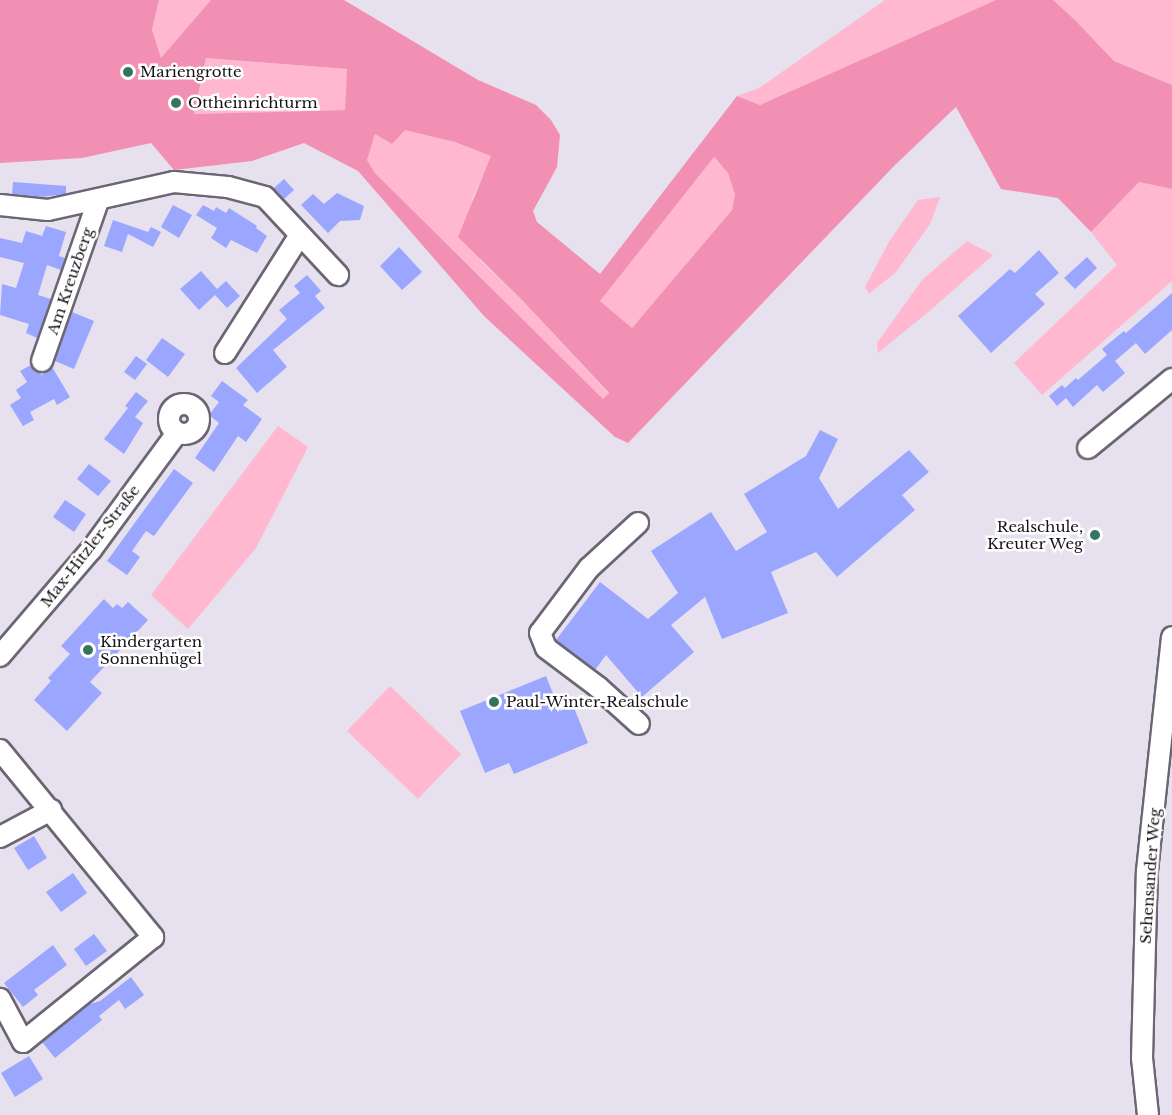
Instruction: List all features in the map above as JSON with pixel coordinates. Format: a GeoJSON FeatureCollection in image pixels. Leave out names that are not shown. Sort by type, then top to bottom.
{"type":"FeatureCollection","features":[{"type":"Feature","properties":{"kind":"street","name":"Am Kreuzberg"},"geometry":{"type":"LineString","coordinates":[[0,205],[48,210],[98,201],[174,182],[228,187],[265,197],[338,275]]}},
{"type":"Feature","properties":{"kind":"street","name":"Am Kreuzberg"},"geometry":{"type":"LineString","coordinates":[[42,361],[98,201]]}},
{"type":"Feature","properties":{"kind":"street"},"geometry":{"type":"LineString","coordinates":[[225,353],[300,235]]}},
{"type":"Feature","properties":{"kind":"street"},"geometry":{"type":"LineString","coordinates":[[1088,448],[1172,379]]}},
{"type":"Feature","properties":{"kind":"street","name":"Max-Hitzler-Straße"},"geometry":{"type":"LineString","coordinates":[[0,656],[91,550],[177,433]]}},
{"type":"Feature","properties":{"kind":"street"},"geometry":{"type":"LineString","coordinates":[[638,523],[589,568],[540,633],[546,648],[598,687],[639,724]]}},
{"type":"Feature","properties":{"kind":"street","name":"Sehensander Weg"},"geometry":{"type":"LineString","coordinates":[[1148,1115],[1142,1058],[1147,871],[1172,637]]}},
{"type":"Feature","properties":{"kind":"street"},"geometry":{"type":"LineString","coordinates":[[0,750],[153,937],[23,1042],[0,999]]}},
{"type":"Feature","properties":{"kind":"street"},"geometry":{"type":"LineString","coordinates":[[0,837],[51,810]]}},
{"type":"Feature","properties":{"kind":"shaded area"},"geometry":{"type":"Polygon","coordinates":[[[0,0],[159,0],[152,30],[161,58],[211,0],[344,0],[478,80],[536,105],[551,120],[560,135],[557,167],[533,211],[537,222],[600,274],[737,96],[760,105],[996,0],[1053,0],[1114,61],[1172,85],[1172,189],[1139,182],[1091,232],[1058,198],[1001,189],[956,107],[895,165],[628,443],[615,437],[484,316],[358,171],[304,143],[252,161],[174,170],[151,143],[82,158],[0,163],[0,0]],[[206,58],[194,114],[345,110],[347,69],[206,58]],[[405,130],[392,144],[375,134],[367,160],[375,173],[603,399],[609,393],[522,300],[458,237],[491,156],[455,142],[405,130]],[[714,157],[600,301],[632,328],[732,210],[735,194],[728,173],[714,157]]]}},
{"type":"Feature","properties":{"kind":"shaded area"},"geometry":{"type":"Polygon","coordinates":[[[159,0],[211,0],[161,59],[152,30],[159,0]]]}},
{"type":"Feature","properties":{"kind":"shaded area"},"geometry":{"type":"Polygon","coordinates":[[[885,0],[996,0],[760,105],[737,96],[759,88],[885,0]]]}},
{"type":"Feature","properties":{"kind":"shaded area"},"geometry":{"type":"Polygon","coordinates":[[[1053,0],[1172,0],[1172,85],[1114,61],[1053,0]]]}},
{"type":"Feature","properties":{"kind":"shaded area"},"geometry":{"type":"Polygon","coordinates":[[[206,58],[347,69],[345,110],[194,114],[206,58]]]}},
{"type":"Feature","properties":{"kind":"shaded area"},"geometry":{"type":"Polygon","coordinates":[[[405,129],[455,142],[492,156],[472,199],[480,260],[522,300],[609,394],[603,399],[375,173],[367,160],[375,133],[405,129]]]}},
{"type":"Feature","properties":{"kind":"shaded area"},"geometry":{"type":"Polygon","coordinates":[[[713,157],[728,172],[735,194],[732,210],[632,328],[600,301],[713,157]]]}},
{"type":"Feature","properties":{"kind":"shaded area"},"geometry":{"type":"Polygon","coordinates":[[[1139,182],[1172,189],[1172,281],[1042,395],[1014,363],[1117,265],[1091,232],[1139,182]]]}},
{"type":"Feature","properties":{"kind":"shaded area"},"geometry":{"type":"Polygon","coordinates":[[[940,197],[930,224],[896,272],[869,294],[865,287],[890,240],[918,200],[940,197]]]}},
{"type":"Feature","properties":{"kind":"shaded area"},"geometry":{"type":"Polygon","coordinates":[[[967,241],[993,255],[878,353],[877,343],[922,280],[967,241]]]}},
{"type":"Feature","properties":{"kind":"shaded area"},"geometry":{"type":"Polygon","coordinates":[[[278,426],[308,447],[256,548],[188,629],[151,595],[278,426]]]}},
{"type":"Feature","properties":{"kind":"shaded area"},"geometry":{"type":"Polygon","coordinates":[[[390,686],[461,754],[418,799],[347,731],[390,686]]]}},
{"type":"Feature","properties":{"kind":"building"},"geometry":{"type":"Polygon","coordinates":[[[284,179],[294,190],[284,199],[274,188],[284,179]]]}},
{"type":"Feature","properties":{"kind":"building"},"geometry":{"type":"Polygon","coordinates":[[[13,182],[66,186],[66,194],[41,197],[12,194],[13,182]]]}},
{"type":"Feature","properties":{"kind":"building"},"geometry":{"type":"Polygon","coordinates":[[[337,193],[364,206],[360,220],[340,221],[328,233],[301,205],[313,194],[324,204],[337,193]]]}},
{"type":"Feature","properties":{"kind":"building"},"geometry":{"type":"Polygon","coordinates":[[[173,205],[192,215],[179,238],[161,227],[173,205]]]}},
{"type":"Feature","properties":{"kind":"building"},"geometry":{"type":"Polygon","coordinates":[[[203,205],[214,211],[216,207],[226,213],[229,208],[257,226],[256,228],[267,236],[257,253],[231,240],[226,248],[211,238],[217,228],[196,215],[203,205]]]}},
{"type":"Feature","properties":{"kind":"building"},"geometry":{"type":"Polygon","coordinates":[[[113,220],[148,232],[151,227],[161,232],[153,247],[128,234],[122,252],[104,246],[113,220]]]}},
{"type":"Feature","properties":{"kind":"building"},"geometry":{"type":"Polygon","coordinates":[[[46,226],[66,232],[59,256],[65,258],[61,270],[47,265],[38,295],[51,299],[37,338],[26,333],[29,324],[0,315],[2,284],[16,288],[24,263],[0,257],[0,238],[22,243],[26,231],[42,236],[46,226]]]}},
{"type":"Feature","properties":{"kind":"building"},"geometry":{"type":"Polygon","coordinates":[[[399,247],[422,272],[402,290],[380,266],[399,247]]]}},
{"type":"Feature","properties":{"kind":"building"},"geometry":{"type":"Polygon","coordinates":[[[1039,250],[1059,273],[1035,294],[1045,304],[991,353],[958,316],[1010,269],[1015,273],[1039,250]]]}},
{"type":"Feature","properties":{"kind":"building"},"geometry":{"type":"Polygon","coordinates":[[[1087,257],[1097,268],[1075,289],[1064,278],[1087,257]]]}},
{"type":"Feature","properties":{"kind":"building"},"geometry":{"type":"Polygon","coordinates":[[[201,271],[217,289],[226,281],[240,296],[227,308],[215,295],[199,310],[180,289],[201,271]]]}},
{"type":"Feature","properties":{"kind":"building"},"geometry":{"type":"Polygon","coordinates":[[[307,275],[321,291],[315,296],[325,308],[273,350],[287,367],[257,393],[236,368],[287,319],[279,310],[300,293],[294,286],[307,275]]]}},
{"type":"Feature","properties":{"kind":"building"},"geometry":{"type":"Polygon","coordinates":[[[1172,293],[1172,330],[1145,354],[1136,343],[1115,361],[1125,373],[1103,392],[1097,385],[1073,407],[1066,398],[1057,406],[1049,396],[1062,385],[1065,388],[1076,378],[1078,380],[1107,355],[1102,349],[1124,331],[1126,333],[1172,293]]]}},
{"type":"Feature","properties":{"kind":"building"},"geometry":{"type":"Polygon","coordinates":[[[72,312],[94,321],[74,369],[55,361],[72,312]]]}},
{"type":"Feature","properties":{"kind":"building"},"geometry":{"type":"Polygon","coordinates":[[[162,338],[185,354],[168,377],[146,360],[162,338]]]}},
{"type":"Feature","properties":{"kind":"building"},"geometry":{"type":"Polygon","coordinates":[[[136,356],[147,364],[135,380],[124,372],[136,356]]]}},
{"type":"Feature","properties":{"kind":"building"},"geometry":{"type":"Polygon","coordinates":[[[31,365],[42,375],[52,367],[70,397],[57,405],[54,399],[30,412],[34,420],[23,426],[10,405],[21,398],[16,390],[27,382],[20,371],[31,365]]]}},
{"type":"Feature","properties":{"kind":"building"},"geometry":{"type":"Polygon","coordinates":[[[222,381],[248,400],[243,405],[262,419],[246,442],[238,436],[214,472],[195,458],[219,423],[209,415],[219,402],[211,396],[222,381]]]}},
{"type":"Feature","properties":{"kind":"building"},"geometry":{"type":"Polygon","coordinates":[[[136,392],[148,401],[135,417],[143,423],[124,454],[104,439],[128,408],[125,406],[136,392]]]}},
{"type":"Feature","properties":{"kind":"building"},"geometry":{"type":"Polygon","coordinates":[[[820,430],[838,439],[819,478],[838,509],[909,450],[929,472],[902,495],[915,510],[837,577],[816,552],[771,572],[788,613],[722,639],[705,597],[671,625],[694,652],[642,697],[606,655],[595,670],[556,640],[600,582],[648,619],[678,593],[651,551],[711,512],[736,551],[767,532],[744,494],[806,456],[820,430]]]}},
{"type":"Feature","properties":{"kind":"building"},"geometry":{"type":"Polygon","coordinates":[[[89,464],[111,481],[98,496],[77,479],[89,464]]]}},
{"type":"Feature","properties":{"kind":"building"},"geometry":{"type":"Polygon","coordinates":[[[174,469],[193,483],[154,536],[146,531],[132,551],[140,557],[127,575],[107,561],[174,469]]]}},
{"type":"Feature","properties":{"kind":"building"},"geometry":{"type":"Polygon","coordinates":[[[65,500],[86,514],[74,532],[53,517],[65,500]]]}},
{"type":"Feature","properties":{"kind":"building"},"geometry":{"type":"Polygon","coordinates":[[[104,599],[113,608],[117,604],[122,608],[128,602],[148,620],[90,682],[102,693],[67,731],[34,700],[51,681],[48,678],[70,654],[61,646],[104,599]]]}},
{"type":"Feature","properties":{"kind":"building"},"geometry":{"type":"Polygon","coordinates":[[[546,676],[560,711],[573,705],[588,743],[514,774],[509,763],[485,773],[460,711],[546,676]]]}},
{"type":"Feature","properties":{"kind":"building"},"geometry":{"type":"Polygon","coordinates":[[[34,836],[47,858],[28,870],[14,848],[34,836]]]}},
{"type":"Feature","properties":{"kind":"building"},"geometry":{"type":"Polygon","coordinates":[[[73,873],[87,893],[61,912],[46,892],[73,873]]]}},
{"type":"Feature","properties":{"kind":"building"},"geometry":{"type":"Polygon","coordinates":[[[94,934],[107,951],[86,966],[74,949],[94,934]]]}},
{"type":"Feature","properties":{"kind":"building"},"geometry":{"type":"Polygon","coordinates":[[[53,945],[67,965],[34,990],[38,995],[23,1007],[4,983],[53,945]]]}},
{"type":"Feature","properties":{"kind":"building"},"geometry":{"type":"Polygon","coordinates":[[[131,977],[144,995],[125,1009],[119,1000],[99,1016],[102,1020],[55,1058],[42,1042],[90,1004],[100,1001],[131,977]]]}},
{"type":"Feature","properties":{"kind":"building"},"geometry":{"type":"Polygon","coordinates":[[[29,1056],[43,1079],[15,1097],[1,1073],[29,1056]]]}},
{"type":"Feature","properties":{"kind":"place","name":"Mariengrotte"},"geometry":{"type":"Point","coordinates":[128,72]}},
{"type":"Feature","properties":{"kind":"place","name":"Ottheinrichturm"},"geometry":{"type":"Point","coordinates":[176,103]}},
{"type":"Feature","properties":{"kind":"place","name":"Realschule, Kreuter Weg"},"geometry":{"type":"Point","coordinates":[1095,535]}},
{"type":"Feature","properties":{"kind":"place","name":"Kindergarten Sonnenhügel"},"geometry":{"type":"Point","coordinates":[88,650]}},
{"type":"Feature","properties":{"kind":"place","name":"Paul-Winter-Realschule"},"geometry":{"type":"Point","coordinates":[494,702]}}]}
